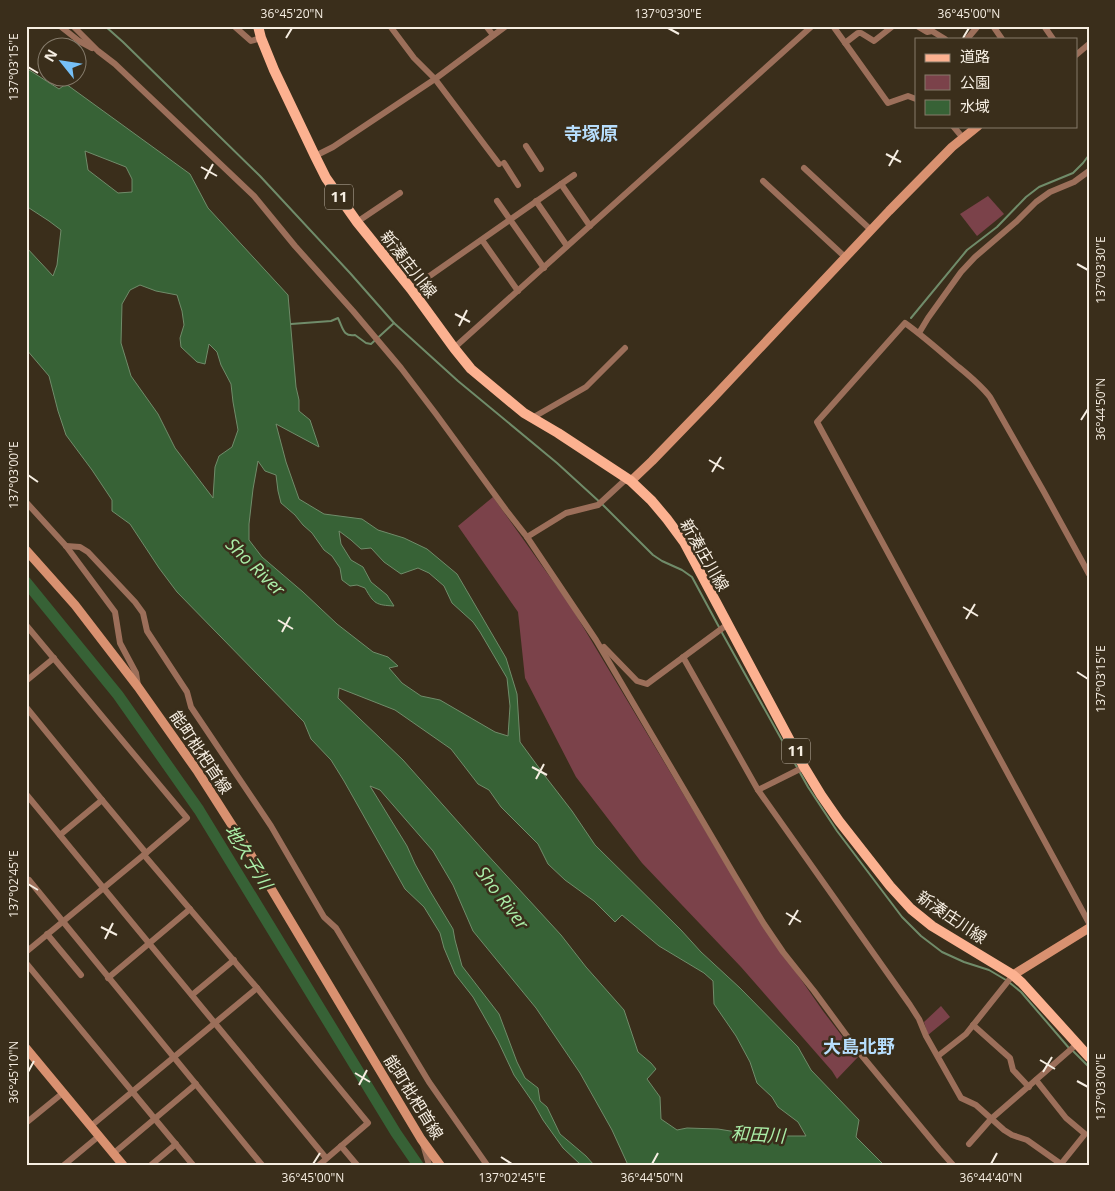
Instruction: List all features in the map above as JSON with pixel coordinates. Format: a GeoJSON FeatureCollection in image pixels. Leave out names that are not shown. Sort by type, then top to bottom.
{"type":"FeatureCollection","features":[{"type":"Feature","properties":{"kind":"main road","name":"新湊庄川線"},"geometry":{"type":"LineString","coordinates":[[258,26],[274,70],[326,178],[357,222],[454,348],[471,369],[524,413],[631,481],[661,513],[684,542],[804,767],[820,795],[839,821],[900,898],[911,909],[932,926],[1022,982],[1089,1057]]}},
{"type":"Feature","properties":{"kind":"street"},"geometry":{"type":"LineString","coordinates":[[60,26],[79,41],[98,51]]}},
{"type":"Feature","properties":{"kind":"street"},"geometry":{"type":"LineString","coordinates":[[73,26],[254,196],[401,368],[527,537],[596,640],[735,876],[783,952],[858,1051],[938,1149],[954,1165]]}},
{"type":"Feature","properties":{"kind":"street"},"geometry":{"type":"LineString","coordinates":[[234,26],[251,41],[261,38]]}},
{"type":"Feature","properties":{"kind":"street"},"geometry":{"type":"LineString","coordinates":[[390,26],[414,58],[435,79],[518,185]]}},
{"type":"Feature","properties":{"kind":"street"},"geometry":{"type":"LineString","coordinates":[[486,26],[493,35]]}},
{"type":"Feature","properties":{"kind":"street"},"geometry":{"type":"LineString","coordinates":[[315,156],[333,147],[435,79],[506,26]]}},
{"type":"Feature","properties":{"kind":"street"},"geometry":{"type":"LineString","coordinates":[[454,348],[812,26]]}},
{"type":"Feature","properties":{"kind":"street"},"geometry":{"type":"LineString","coordinates":[[833,26],[888,103],[908,96],[915,99]]}},
{"type":"Feature","properties":{"kind":"street"},"geometry":{"type":"LineString","coordinates":[[845,43],[862,32],[874,41],[893,26]]}},
{"type":"Feature","properties":{"kind":"street"},"geometry":{"type":"LineString","coordinates":[[916,26],[927,32],[933,29],[944,38]]}},
{"type":"Feature","properties":{"kind":"street"},"geometry":{"type":"LineString","coordinates":[[968,38],[978,26]]}},
{"type":"Feature","properties":{"kind":"street"},"geometry":{"type":"LineString","coordinates":[[992,26],[1001,38]]}},
{"type":"Feature","properties":{"kind":"street"},"geometry":{"type":"LineString","coordinates":[[1044,26],[1052,38]]}},
{"type":"Feature","properties":{"kind":"street"},"geometry":{"type":"LineString","coordinates":[[1078,53],[1089,44]]}},
{"type":"Feature","properties":{"kind":"street"},"geometry":{"type":"LineString","coordinates":[[955,128],[963,138]]}},
{"type":"Feature","properties":{"kind":"street"},"geometry":{"type":"LineString","coordinates":[[527,537],[566,513],[600,503],[624,481],[631,481],[712,399],[845,257],[952,147],[976,128]]}},
{"type":"Feature","properties":{"kind":"street"},"geometry":{"type":"LineString","coordinates":[[526,146],[541,169]]}},
{"type":"Feature","properties":{"kind":"street"},"geometry":{"type":"LineString","coordinates":[[804,168],[871,230]]}},
{"type":"Feature","properties":{"kind":"street"},"geometry":{"type":"LineString","coordinates":[[919,333],[961,272],[975,256],[1017,221],[1036,202],[1050,192],[1074,182],[1089,171]]}},
{"type":"Feature","properties":{"kind":"street"},"geometry":{"type":"LineString","coordinates":[[411,290],[574,175]]}},
{"type":"Feature","properties":{"kind":"street"},"geometry":{"type":"LineString","coordinates":[[763,181],[845,257]]}},
{"type":"Feature","properties":{"kind":"street"},"geometry":{"type":"LineString","coordinates":[[561,184],[590,226]]}},
{"type":"Feature","properties":{"kind":"street"},"geometry":{"type":"LineString","coordinates":[[357,222],[400,193]]}},
{"type":"Feature","properties":{"kind":"street"},"geometry":{"type":"LineString","coordinates":[[497,200],[544,268]]}},
{"type":"Feature","properties":{"kind":"street"},"geometry":{"type":"LineString","coordinates":[[536,201],[567,246]]}},
{"type":"Feature","properties":{"kind":"street"},"geometry":{"type":"LineString","coordinates":[[482,240],[518,291]]}},
{"type":"Feature","properties":{"kind":"street"},"geometry":{"type":"LineString","coordinates":[[1089,574],[990,397],[906,323],[817,422],[1089,923]]}},
{"type":"Feature","properties":{"kind":"street"},"geometry":{"type":"LineString","coordinates":[[532,418],[586,387],[625,348]]}},
{"type":"Feature","properties":{"kind":"street"},"geometry":{"type":"LineString","coordinates":[[26,502],[66,546],[115,612],[120,644],[136,673],[138,688]]}},
{"type":"Feature","properties":{"kind":"street"},"geometry":{"type":"LineString","coordinates":[[66,546],[80,547],[88,552],[143,613],[146,631],[187,692],[191,708],[271,826],[324,917],[336,928],[428,1082],[487,1165]]}},
{"type":"Feature","properties":{"kind":"street","name":"能町枇杷首線"},"geometry":{"type":"LineString","coordinates":[[26,550],[75,605],[138,688],[198,772],[251,855],[421,1139],[440,1165]]}},
{"type":"Feature","properties":{"kind":"street"},"geometry":{"type":"LineString","coordinates":[[596,640],[637,681],[648,684],[728,624]]}},
{"type":"Feature","properties":{"kind":"street"},"geometry":{"type":"LineString","coordinates":[[26,952],[186,818],[54,658],[28,630]]}},
{"type":"Feature","properties":{"kind":"street"},"geometry":{"type":"LineString","coordinates":[[683,657],[758,790],[910,1005],[961,1098],[976,1105],[1004,1130],[1027,1140],[1061,1164],[1087,1132],[1066,1118],[1036,1080]]}},
{"type":"Feature","properties":{"kind":"street"},"geometry":{"type":"LineString","coordinates":[[26,681],[54,658]]}},
{"type":"Feature","properties":{"kind":"street"},"geometry":{"type":"LineString","coordinates":[[26,707],[190,909],[368,1122],[318,1165]]}},
{"type":"Feature","properties":{"kind":"street"},"geometry":{"type":"LineString","coordinates":[[758,790],[804,767]]}},
{"type":"Feature","properties":{"kind":"street"},"geometry":{"type":"LineString","coordinates":[[26,794],[326,1158]]}},
{"type":"Feature","properties":{"kind":"street"},"geometry":{"type":"LineString","coordinates":[[60,835],[102,800]]}},
{"type":"Feature","properties":{"kind":"street"},"geometry":{"type":"LineString","coordinates":[[27,880],[262,1165]]}},
{"type":"Feature","properties":{"kind":"street"},"geometry":{"type":"LineString","coordinates":[[108,978],[148,942],[190,909]]}},
{"type":"Feature","properties":{"kind":"street"},"geometry":{"type":"LineString","coordinates":[[938,1056],[966,1034],[1013,975],[1089,928]]}},
{"type":"Feature","properties":{"kind":"street"},"geometry":{"type":"LineString","coordinates":[[47,934],[81,975]]}},
{"type":"Feature","properties":{"kind":"street"},"geometry":{"type":"LineString","coordinates":[[192,995],[234,960]]}},
{"type":"Feature","properties":{"kind":"street"},"geometry":{"type":"LineString","coordinates":[[26,963],[193,1165]]}},
{"type":"Feature","properties":{"kind":"street"},"geometry":{"type":"LineString","coordinates":[[92,1126],[257,988]]}},
{"type":"Feature","properties":{"kind":"street"},"geometry":{"type":"LineString","coordinates":[[973,1025],[1010,1058],[1013,1070],[1029,1087]]}},
{"type":"Feature","properties":{"kind":"street"},"geometry":{"type":"LineString","coordinates":[[969,1144],[991,1119],[1077,1044]]}},
{"type":"Feature","properties":{"kind":"street"},"geometry":{"type":"LineString","coordinates":[[26,1048],[123,1165]]}},
{"type":"Feature","properties":{"kind":"street"},"geometry":{"type":"LineString","coordinates":[[114,1153],[196,1084]]}},
{"type":"Feature","properties":{"kind":"street"},"geometry":{"type":"LineString","coordinates":[[26,1123],[64,1092]]}},
{"type":"Feature","properties":{"kind":"street"},"geometry":{"type":"LineString","coordinates":[[64,1165],[100,1136]]}},
{"type":"Feature","properties":{"kind":"street"},"geometry":{"type":"LineString","coordinates":[[421,1139],[428,1165]]}},
{"type":"Feature","properties":{"kind":"street"},"geometry":{"type":"LineString","coordinates":[[151,1165],[176,1144]]}},
{"type":"Feature","properties":{"kind":"street"},"geometry":{"type":"LineString","coordinates":[[340,1146],[357,1165]]}},
{"type":"Feature","properties":{"kind":"green space"},"geometry":{"type":"Polygon","coordinates":[[[988,196],[1004,214],[977,236],[960,214],[988,196]]]}},
{"type":"Feature","properties":{"kind":"green space"},"geometry":{"type":"Polygon","coordinates":[[[493,497],[570,605],[754,912],[823,1011],[858,1057],[837,1079],[741,967],[642,863],[576,777],[525,678],[518,612],[458,526],[493,497]]]}},
{"type":"Feature","properties":{"kind":"green space"},"geometry":{"type":"Polygon","coordinates":[[[941,1006],[950,1017],[928,1035],[924,1022],[941,1006]]]}},
{"type":"Feature","properties":{"kind":"water","name":"Sho River"},"geometry":{"type":"Polygon","coordinates":[[[26,68],[38,76],[38,88],[72,88],[190,174],[208,208],[288,295],[299,411],[310,420],[319,447],[276,424],[286,462],[299,499],[324,514],[362,519],[378,530],[404,538],[427,549],[457,574],[506,658],[517,694],[520,742],[595,845],[798,1047],[811,1070],[859,1120],[856,1137],[884,1165],[628,1165],[612,1130],[580,1073],[536,1008],[473,931],[453,885],[433,851],[380,790],[370,786],[407,846],[415,864],[453,929],[462,966],[499,1014],[525,1078],[538,1088],[540,1101],[547,1107],[560,1134],[594,1165],[581,1165],[563,1148],[514,1075],[498,1041],[473,997],[455,974],[440,933],[424,907],[405,889],[331,760],[311,739],[304,722],[177,592],[130,524],[112,511],[112,500],[66,435],[49,376],[26,349],[26,247],[53,276],[57,265],[61,230],[26,206],[26,68]],[[85,151],[88,170],[118,193],[132,192],[132,179],[126,167],[85,151]],[[140,285],[130,290],[122,304],[121,343],[131,376],[158,414],[175,448],[213,498],[215,467],[219,456],[232,447],[238,430],[231,384],[221,365],[217,352],[209,344],[205,364],[197,362],[181,347],[180,338],[184,325],[177,295],[156,291],[140,285]],[[258,461],[249,524],[249,540],[262,557],[337,624],[373,652],[388,657],[398,666],[389,668],[402,683],[421,696],[440,700],[495,732],[508,736],[510,706],[507,678],[480,632],[473,622],[452,603],[444,586],[429,573],[418,568],[401,574],[384,562],[371,548],[361,549],[339,531],[341,544],[351,560],[363,567],[371,582],[387,595],[394,606],[376,603],[365,588],[357,585],[350,586],[342,580],[340,568],[332,556],[324,550],[312,533],[295,515],[281,503],[276,475],[265,471],[258,461]],[[339,688],[338,698],[403,760],[561,935],[624,1010],[638,1052],[656,1069],[647,1079],[660,1097],[661,1119],[677,1130],[687,1128],[718,1129],[761,1136],[806,1136],[798,1122],[778,1107],[772,1097],[757,1083],[750,1062],[736,1036],[714,1004],[713,981],[704,973],[659,946],[622,915],[615,922],[594,901],[565,880],[548,864],[538,844],[501,807],[489,790],[478,784],[451,749],[395,710],[339,688]]]}},
{"type":"Feature","properties":{"kind":"waterway"},"geometry":{"type":"LineString","coordinates":[[105,26],[260,176],[394,323],[458,381],[557,463],[603,505],[653,555],[692,577],[719,627]]}},
{"type":"Feature","properties":{"kind":"waterway"},"geometry":{"type":"LineString","coordinates":[[911,318],[967,250],[997,227],[1026,197],[1039,187],[1073,173],[1089,155]]}},
{"type":"Feature","properties":{"kind":"waterway"},"geometry":{"type":"LineString","coordinates":[[291,324],[331,321],[338,318],[342,328],[348,335],[355,335],[366,343],[371,344],[394,323]]}},
{"type":"Feature","properties":{"kind":"waterway","name":"地久子川"},"geometry":{"type":"LineString","coordinates":[[26,582],[118,695],[199,810],[396,1133],[418,1165]]}},
{"type":"Feature","properties":{"kind":"waterway"},"geometry":{"type":"LineString","coordinates":[[721,631],[808,787],[837,831],[902,917],[921,936],[942,952],[989,970],[1006,980]]}},
{"type":"Feature","properties":{"kind":"waterway"},"geometry":{"type":"LineString","coordinates":[[1010,983],[1021,992],[1069,1048]]}},
{"type":"Feature","properties":{"kind":"waterway"},"geometry":{"type":"LineString","coordinates":[[1073,1051],[1089,1067]]}},
{"type":"Feature","properties":{"kind":"district","name":"寺塚原"},"geometry":{"type":"Point","coordinates":[591,134]}},
{"type":"Feature","properties":{"kind":"district","name":"大島北野"},"geometry":{"type":"Point","coordinates":[859,1047]}},
{"type":"Feature","properties":{"kind":"water label","name":"和田川"},"geometry":{"type":"Point","coordinates":[758,1135]}}]}
